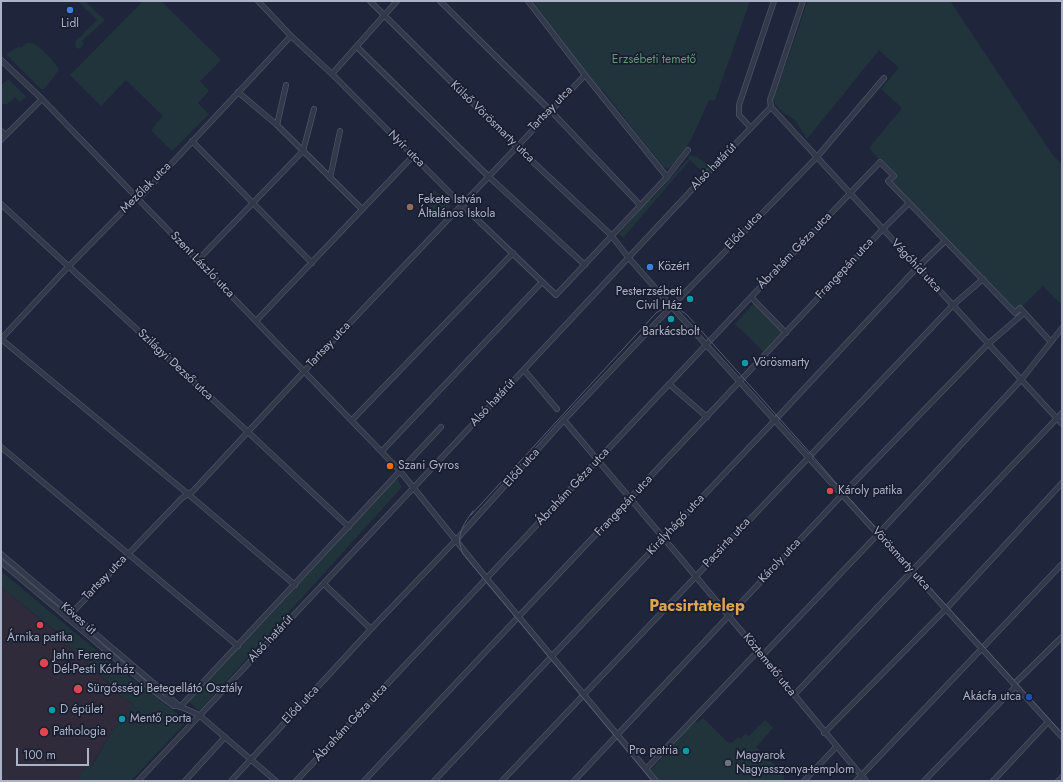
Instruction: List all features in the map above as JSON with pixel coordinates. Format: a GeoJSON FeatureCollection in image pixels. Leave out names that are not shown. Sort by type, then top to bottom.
{"type":"FeatureCollection","features":[{"type":"Feature","properties":{"kind":"street","name":"Nyír utca"},"geometry":{"type":"LineString","coordinates":[[258,1],[461,204],[556,295],[585,265]]}},
{"type":"Feature","properties":{"kind":"street","name":"Külső Vörösmarty utca"},"geometry":{"type":"LineString","coordinates":[[370,1],[516,146],[611,235],[628,257]]}},
{"type":"Feature","properties":{"kind":"street"},"geometry":{"type":"LineString","coordinates":[[332,74],[397,1]]}},
{"type":"Feature","properties":{"kind":"street"},"geometry":{"type":"LineString","coordinates":[[440,1],[550,110],[640,205]]}},
{"type":"Feature","properties":{"kind":"street"},"geometry":{"type":"LineString","coordinates":[[528,1],[667,177]]}},
{"type":"Feature","properties":{"kind":"street"},"geometry":{"type":"LineString","coordinates":[[751,128],[739,115],[739,105],[774,1]]}},
{"type":"Feature","properties":{"kind":"street"},"geometry":{"type":"LineString","coordinates":[[771,107],[770,100],[803,1]]}},
{"type":"Feature","properties":{"kind":"street","name":"Mezőlak utca"},"geometry":{"type":"LineString","coordinates":[[1,339],[68,267],[131,203],[144,192],[292,36]]}},
{"type":"Feature","properties":{"kind":"street"},"geometry":{"type":"LineString","coordinates":[[357,47],[488,176],[585,265],[611,235],[667,177],[688,150]]}},
{"type":"Feature","properties":{"kind":"street","name":"Szent László utca"},"geometry":{"type":"LineString","coordinates":[[1,60],[42,99],[401,472],[519,617],[646,769],[652,780]]}},
{"type":"Feature","properties":{"kind":"street","name":"Tartsay utca"},"geometry":{"type":"LineString","coordinates":[[67,618],[182,498],[193,491],[461,204],[585,75]]}},
{"type":"Feature","properties":{"kind":"street","name":"Előd utca"},"geometry":{"type":"LineString","coordinates":[[231,781],[371,629],[456,540],[564,420],[672,306],[817,157],[884,78]]}},
{"type":"Feature","properties":{"kind":"street"},"geometry":{"type":"LineString","coordinates":[[277,125],[286,85]]}},
{"type":"Feature","properties":{"kind":"street"},"geometry":{"type":"LineString","coordinates":[[238,92],[277,125],[362,209]]}},
{"type":"Feature","properties":{"kind":"street"},"geometry":{"type":"LineString","coordinates":[[1,140],[42,99]]}},
{"type":"Feature","properties":{"kind":"street","name":"Alsó határút"},"geometry":{"type":"LineString","coordinates":[[138,781],[414,488],[628,257],[771,107]]}},
{"type":"Feature","properties":{"kind":"street","name":"Vágóhíd utca"},"geometry":{"type":"LineString","coordinates":[[771,107],[882,230],[1062,424]]}},
{"type":"Feature","properties":{"kind":"street"},"geometry":{"type":"LineString","coordinates":[[198,260],[303,151],[314,109]]}},
{"type":"Feature","properties":{"kind":"street"},"geometry":{"type":"LineString","coordinates":[[1,131],[6,135]]}},
{"type":"Feature","properties":{"kind":"street"},"geometry":{"type":"LineString","coordinates":[[330,178],[340,131]]}},
{"type":"Feature","properties":{"kind":"street"},"geometry":{"type":"LineString","coordinates":[[192,141],[312,263]]}},
{"type":"Feature","properties":{"kind":"street"},"geometry":{"type":"LineString","coordinates":[[256,321],[413,156]]}},
{"type":"Feature","properties":{"kind":"street","name":"Ábrahám Géza utca"},"geometry":{"type":"LineString","coordinates":[[296,781],[706,344],[880,162],[894,176],[888,181],[909,203]]}},
{"type":"Feature","properties":{"kind":"street"},"geometry":{"type":"LineString","coordinates":[[909,203],[1015,313],[1020,308],[1051,342]]}},
{"type":"Feature","properties":{"kind":"street","name":"Frangepán utca"},"geometry":{"type":"LineString","coordinates":[[364,781],[909,203]]}},
{"type":"Feature","properties":{"kind":"street","name":"Szilágyi Dezső utca"},"geometry":{"type":"LineString","coordinates":[[1,204],[248,432],[348,527]]}},
{"type":"Feature","properties":{"kind":"street","name":"Királyhágó utca"},"geometry":{"type":"LineString","coordinates":[[434,781],[945,241]]}},
{"type":"Feature","properties":{"kind":"street"},"geometry":{"type":"LineString","coordinates":[[352,420],[513,253]]}},
{"type":"Feature","properties":{"kind":"street"},"geometry":{"type":"LineString","coordinates":[[628,257],[706,344]]}},
{"type":"Feature","properties":{"kind":"street","name":"Pacsirta utca"},"geometry":{"type":"LineString","coordinates":[[502,781],[953,305],[983,279]]}},
{"type":"Feature","properties":{"kind":"street"},"geometry":{"type":"LineString","coordinates":[[382,451],[542,282]]}},
{"type":"Feature","properties":{"kind":"street"},"geometry":{"type":"LineString","coordinates":[[751,297],[786,333]]}},
{"type":"Feature","properties":{"kind":"street","name":"Károly utca"},"geometry":{"type":"LineString","coordinates":[[574,781],[842,494],[988,344],[1024,313]]}},
{"type":"Feature","properties":{"kind":"street"},"geometry":{"type":"LineString","coordinates":[[762,656],[1022,380],[1062,328]]}},
{"type":"Feature","properties":{"kind":"street"},"geometry":{"type":"LineString","coordinates":[[1,339],[295,585]]}},
{"type":"Feature","properties":{"kind":"street","name":"Vörösmarty utca"},"geometry":{"type":"LineString","coordinates":[[706,344],[1062,737]]}},
{"type":"Feature","properties":{"kind":"street"},"geometry":{"type":"LineString","coordinates":[[524,370],[557,409]]}},
{"type":"Feature","properties":{"kind":"street"},"geometry":{"type":"LineString","coordinates":[[669,384],[707,417]]}},
{"type":"Feature","properties":{"kind":"street"},"geometry":{"type":"LineString","coordinates":[[794,695],[1058,419],[1062,413]]}},
{"type":"Feature","properties":{"kind":"street","name":"Köztemető utca"},"geometry":{"type":"LineString","coordinates":[[564,420],[866,781]]}},
{"type":"Feature","properties":{"kind":"street","name":"Alsó határút"},"geometry":{"type":"LineString","coordinates":[[180,707],[442,427]]}},
{"type":"Feature","properties":{"kind":"street"},"geometry":{"type":"LineString","coordinates":[[1,447],[238,646]]}},
{"type":"Feature","properties":{"kind":"street"},"geometry":{"type":"LineString","coordinates":[[824,732],[946,609],[1062,483]]}},
{"type":"Feature","properties":{"kind":"street","name":"Köves út"},"geometry":{"type":"LineString","coordinates":[[1,554],[148,678],[180,707]]}},
{"type":"Feature","properties":{"kind":"street","name":"Köves út"},"geometry":{"type":"LineString","coordinates":[[1,562],[144,683],[174,706],[180,707]]}},
{"type":"Feature","properties":{"kind":"street"},"geometry":{"type":"LineString","coordinates":[[856,781],[1062,564]]}},
{"type":"Feature","properties":{"kind":"street"},"geometry":{"type":"LineString","coordinates":[[324,584],[371,629]]}},
{"type":"Feature","properties":{"kind":"street"},"geometry":{"type":"LineString","coordinates":[[61,613],[71,613]]}},
{"type":"Feature","properties":{"kind":"street"},"geometry":{"type":"LineString","coordinates":[[924,781],[1062,637]]}},
{"type":"Feature","properties":{"kind":"street"},"geometry":{"type":"LineString","coordinates":[[646,769],[758,651]]}},
{"type":"Feature","properties":{"kind":"street"},"geometry":{"type":"LineString","coordinates":[[144,683],[148,678]]}},
{"type":"Feature","properties":{"kind":"street"},"geometry":{"type":"LineString","coordinates":[[180,707],[199,716],[276,781]]}},
{"type":"Feature","properties":{"kind":"street"},"geometry":{"type":"LineString","coordinates":[[993,781],[1048,722]]}},
{"type":"Feature","properties":{"kind":"street"},"geometry":{"type":"LineString","coordinates":[[185,781],[225,737]]}},
{"type":"Feature","properties":{"kind":"street"},"geometry":{"type":"LineString","coordinates":[[804,781],[836,747]]}},
{"type":"Feature","properties":{"kind":"street"},"geometry":{"type":"LineString","coordinates":[[1058,781],[1062,777]]}},
{"type":"Feature","properties":{"kind":"shaded area","name":"Jahn Ferenc Dél-Pesti Kórház"},"geometry":{"type":"Polygon","coordinates":[[[1,587],[57,633],[59,638],[115,689],[114,692],[132,703],[127,715],[129,716],[126,721],[122,723],[118,721],[91,766],[87,764],[76,781],[1,781],[1,587]]]}},
{"type":"Feature","properties":{"kind":"green space"},"geometry":{"type":"Polygon","coordinates":[[[78,1],[85,1],[105,20],[82,41],[84,44],[79,49],[76,47],[75,42],[97,20],[78,1]]]}},
{"type":"Feature","properties":{"kind":"green space"},"geometry":{"type":"Polygon","coordinates":[[[143,1],[161,1],[221,60],[200,81],[209,91],[198,103],[209,114],[172,151],[151,130],[163,116],[126,80],[101,106],[70,75],[143,1]]]}},
{"type":"Feature","properties":{"kind":"green space","name":"Erzsébeti temető"},"geometry":{"type":"Polygon","coordinates":[[[532,1],[750,1],[715,100],[709,100],[686,147],[674,164],[667,169],[665,167],[664,168],[602,89],[599,91],[543,18],[544,17],[532,1]]]}},
{"type":"Feature","properties":{"kind":"green space"},"geometry":{"type":"Polygon","coordinates":[[[808,1],[950,1],[1052,154],[1062,165],[1062,305],[1043,286],[1015,313],[888,181],[894,175],[869,148],[902,108],[881,89],[899,68],[879,50],[807,139],[797,123],[779,109],[774,101],[774,97],[808,1]]]}},
{"type":"Feature","properties":{"kind":"green space"},"geometry":{"type":"Polygon","coordinates":[[[26,43],[32,43],[39,47],[58,67],[59,70],[44,89],[41,89],[7,55],[7,53],[20,46],[21,48],[26,43]]]}},
{"type":"Feature","properties":{"kind":"green space"},"geometry":{"type":"Polygon","coordinates":[[[8,79],[26,97],[20,102],[15,97],[7,104],[1,104],[1,84],[8,79]]]}},
{"type":"Feature","properties":{"kind":"green space"},"geometry":{"type":"Polygon","coordinates":[[[690,155],[697,157],[710,166],[704,173],[690,160],[623,238],[619,234],[647,201],[652,199],[690,155]]]}},
{"type":"Feature","properties":{"kind":"green space"},"geometry":{"type":"Polygon","coordinates":[[[434,190],[451,206],[440,217],[423,201],[434,190]]]}},
{"type":"Feature","properties":{"kind":"green space"},"geometry":{"type":"Polygon","coordinates":[[[754,303],[784,331],[764,352],[735,324],[754,303]]]}},
{"type":"Feature","properties":{"kind":"green space"},"geometry":{"type":"Polygon","coordinates":[[[394,479],[397,479],[402,487],[202,708],[198,710],[189,702],[394,479]]]}},
{"type":"Feature","properties":{"kind":"green space"},"geometry":{"type":"Polygon","coordinates":[[[1,571],[116,666],[187,721],[131,781],[76,781],[87,764],[92,766],[118,721],[122,723],[129,717],[127,715],[130,710],[128,708],[132,703],[114,692],[115,688],[59,638],[57,632],[1,587],[1,571]]]}},
{"type":"Feature","properties":{"kind":"green space"},"geometry":{"type":"Polygon","coordinates":[[[703,718],[727,742],[732,743],[738,737],[740,739],[745,734],[749,736],[765,720],[773,728],[756,747],[780,770],[785,778],[783,779],[784,781],[661,781],[651,770],[695,721],[697,723],[703,718]]]}},
{"type":"Feature","properties":{"kind":"tram line"},"geometry":{"type":"LineString","coordinates":[[471,515],[656,313],[660,310],[669,308],[677,309],[688,316],[849,498],[1062,733]]}},
{"type":"Feature","properties":{"kind":"tram line"},"geometry":{"type":"LineString","coordinates":[[473,511],[461,531],[460,542],[463,554],[652,781]]}},
{"type":"Feature","properties":{"kind":"place","name":"Lidl"},"geometry":{"type":"Point","coordinates":[70,10]}},
{"type":"Feature","properties":{"kind":"place","name":"Fekete István Általános Iskola"},"geometry":{"type":"Point","coordinates":[410,207]}},
{"type":"Feature","properties":{"kind":"place","name":"Közért"},"geometry":{"type":"Point","coordinates":[650,267]}},
{"type":"Feature","properties":{"kind":"place","name":"Pesterzsébeti Civil Ház"},"geometry":{"type":"Point","coordinates":[690,299]}},
{"type":"Feature","properties":{"kind":"place","name":"Barkácsbolt"},"geometry":{"type":"Point","coordinates":[671,319]}},
{"type":"Feature","properties":{"kind":"place","name":"Vörösmarty"},"geometry":{"type":"Point","coordinates":[745,363]}},
{"type":"Feature","properties":{"kind":"place","name":"Szani Gyros"},"geometry":{"type":"Point","coordinates":[390,466]}},
{"type":"Feature","properties":{"kind":"place","name":"Károly patika"},"geometry":{"type":"Point","coordinates":[830,491]}},
{"type":"Feature","properties":{"kind":"place","name":"Árnika patika"},"geometry":{"type":"Point","coordinates":[40,625]}},
{"type":"Feature","properties":{"kind":"place","name":"Jahn Ferenc Dél-Pesti Kórház"},"geometry":{"type":"Point","coordinates":[44,663]}},
{"type":"Feature","properties":{"kind":"place","name":"Sürgősségi Betegellátó Osztály"},"geometry":{"type":"Point","coordinates":[78,689]}},
{"type":"Feature","properties":{"kind":"place","name":"Akácfa utca"},"geometry":{"type":"Point","coordinates":[1029,697]}},
{"type":"Feature","properties":{"kind":"place","name":"D épület"},"geometry":{"type":"Point","coordinates":[52,710]}},
{"type":"Feature","properties":{"kind":"place","name":"Mentő porta"},"geometry":{"type":"Point","coordinates":[122,719]}},
{"type":"Feature","properties":{"kind":"place","name":"Pathologia"},"geometry":{"type":"Point","coordinates":[44,732]}},
{"type":"Feature","properties":{"kind":"place","name":"Pro patria"},"geometry":{"type":"Point","coordinates":[686,751]}},
{"type":"Feature","properties":{"kind":"place","name":"Magyarok Nagyasszonya-templom"},"geometry":{"type":"Point","coordinates":[728,763]}},
{"type":"Feature","properties":{"kind":"district","name":"Pacsirtatelep"},"geometry":{"type":"Point","coordinates":[697,607]}}]}
